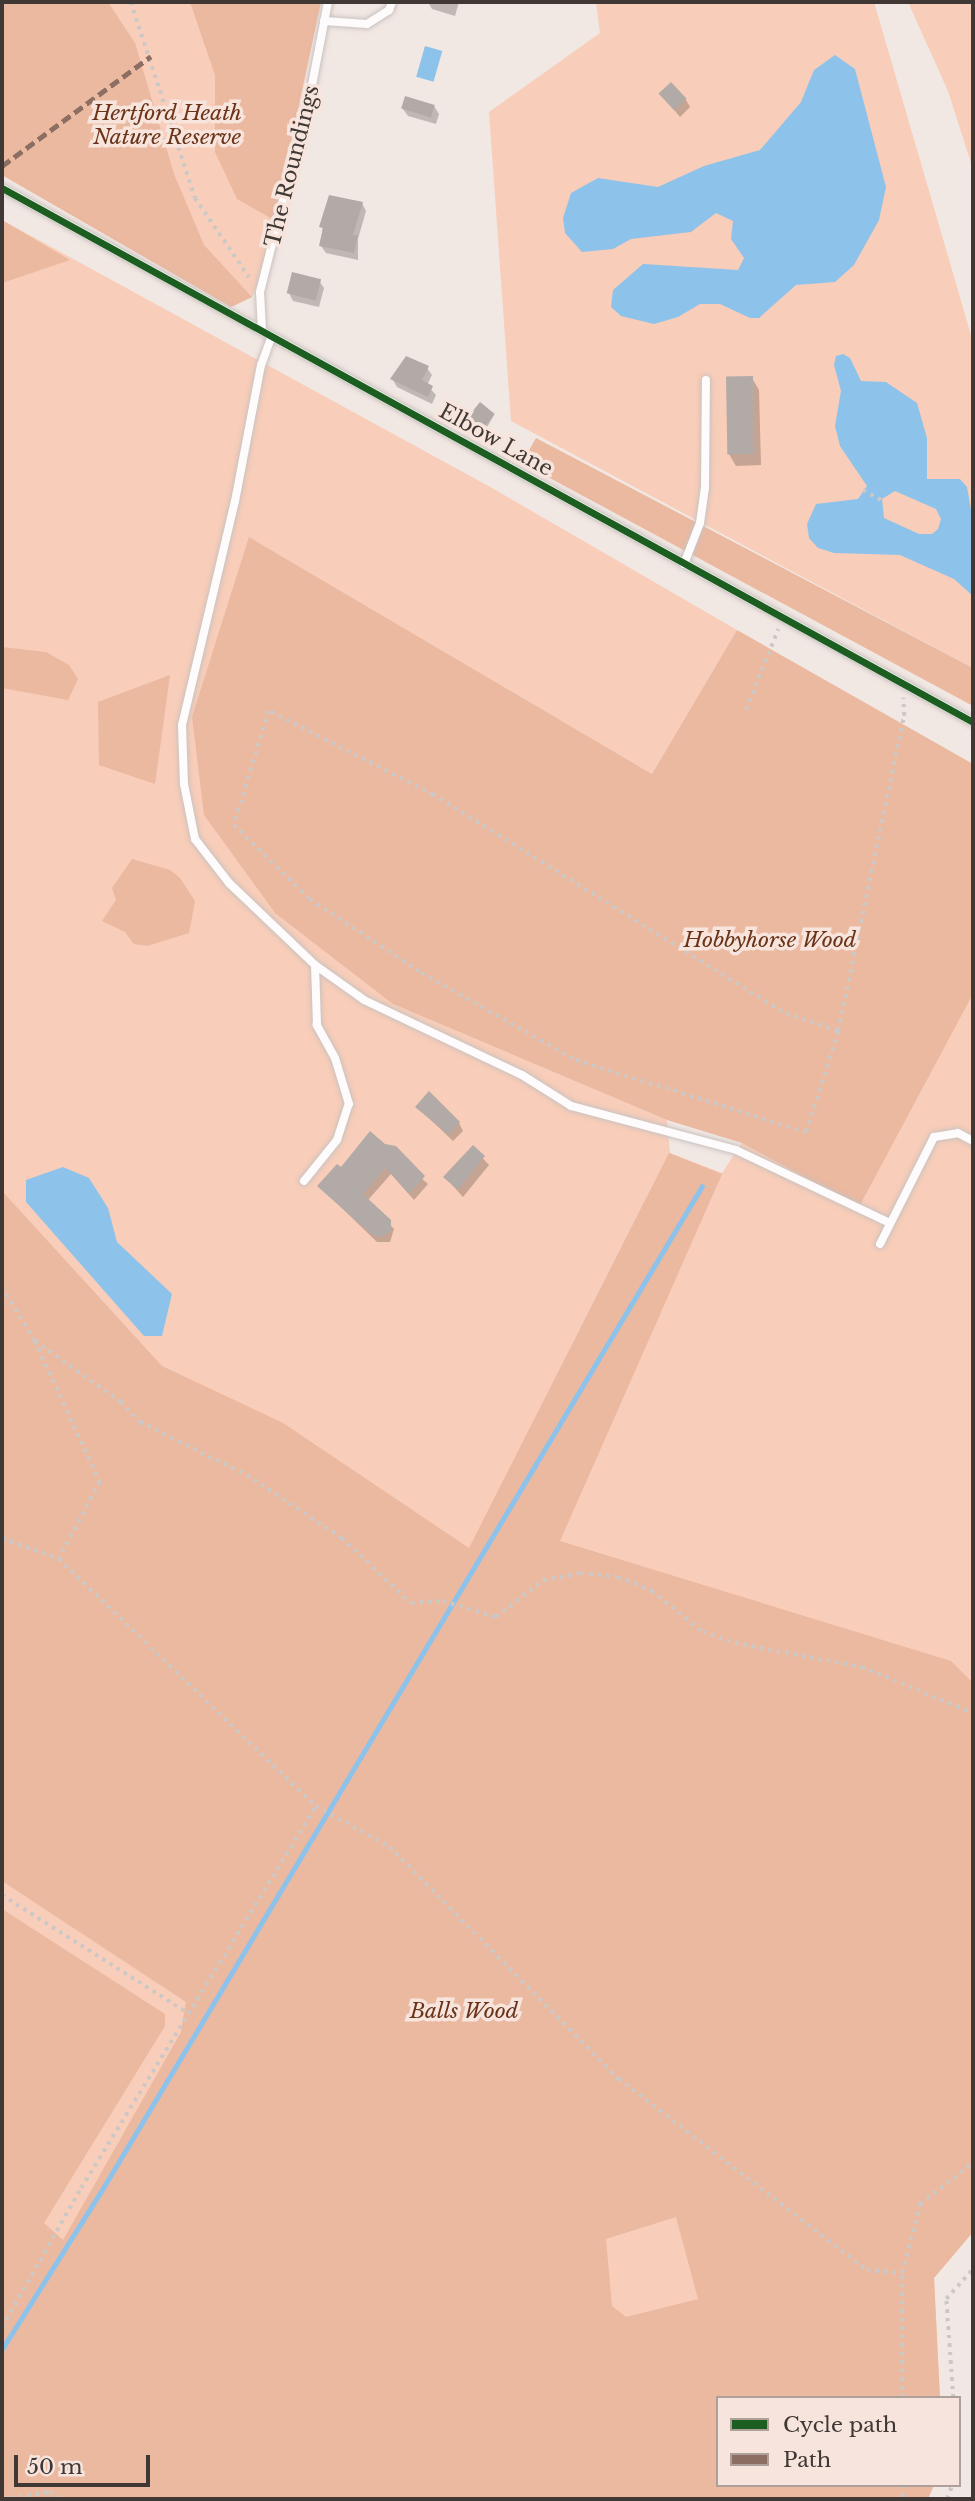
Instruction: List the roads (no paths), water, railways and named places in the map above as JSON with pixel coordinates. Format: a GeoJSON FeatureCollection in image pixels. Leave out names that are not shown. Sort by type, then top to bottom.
{"type":"FeatureCollection","features":[{"type":"Feature","properties":{"kind":"lane","name":"The Roundings"},"geometry":{"type":"LineString","coordinates":[[262,330],[260,292],[328,2]]}},
{"type":"Feature","properties":{"kind":"lane"},"geometry":{"type":"LineString","coordinates":[[324,21],[367,24],[389,10],[392,2]]}},
{"type":"Feature","properties":{"kind":"lane","name":"Elbow Lane"},"geometry":{"type":"LineString","coordinates":[[2,188],[973,722]]}},
{"type":"Feature","properties":{"kind":"lane"},"geometry":{"type":"LineString","coordinates":[[271,338],[261,365],[235,501],[182,725],[184,784],[195,839],[229,883],[315,965],[364,1000],[522,1075],[571,1106],[736,1150],[890,1223]]}},
{"type":"Feature","properties":{"kind":"lane"},"geometry":{"type":"LineString","coordinates":[[684,564],[700,523],[705,488],[706,380]]}},
{"type":"Feature","properties":{"kind":"lane"},"geometry":{"type":"LineString","coordinates":[[304,1181],[337,1140],[349,1104],[335,1058],[317,1025],[315,965]]}},
{"type":"Feature","properties":{"kind":"lane"},"geometry":{"type":"LineString","coordinates":[[880,1244],[934,1137],[958,1133],[973,1141]]}},
{"type":"Feature","properties":{"kind":"water"},"geometry":{"type":"Polygon","coordinates":[[[425,46],[442,51],[433,82],[416,77],[425,46]]]}},
{"type":"Feature","properties":{"kind":"water"},"geometry":{"type":"Polygon","coordinates":[[[835,55],[855,69],[886,187],[879,220],[854,265],[835,282],[796,285],[759,318],[750,318],[720,304],[700,304],[678,317],[654,324],[621,316],[611,307],[613,290],[643,264],[738,270],[744,258],[731,239],[733,221],[716,213],[691,232],[631,239],[613,249],[582,252],[565,233],[563,218],[571,193],[598,178],[658,187],[704,166],[760,150],[801,102],[814,70],[835,55]]]}},
{"type":"Feature","properties":{"kind":"water"},"geometry":{"type":"Polygon","coordinates":[[[843,354],[850,358],[861,381],[886,382],[917,403],[927,438],[927,479],[960,479],[967,487],[973,521],[973,596],[954,579],[900,555],[834,553],[818,548],[809,538],[807,524],[816,504],[858,499],[867,486],[840,446],[835,426],[841,391],[834,365],[836,356],[843,354]],[[895,491],[882,499],[884,518],[919,534],[932,534],[938,529],[941,519],[936,509],[895,491]]]}},
{"type":"Feature","properties":{"kind":"water"},"geometry":{"type":"Polygon","coordinates":[[[63,1167],[89,1178],[108,1208],[117,1242],[172,1294],[162,1336],[144,1336],[26,1202],[26,1180],[63,1167]]]}},
{"type":"Feature","properties":{"kind":"waterway"},"geometry":{"type":"LineString","coordinates":[[2,2349],[100,2193],[702,1186]]}},
{"type":"Feature","properties":{"kind":"park label","name":"Hertford Heath Nature Reserve"},"geometry":{"type":"Point","coordinates":[167,125]}},
{"type":"Feature","properties":{"kind":"park label","name":"Hobbyhorse Wood"},"geometry":{"type":"Point","coordinates":[770,940]}},
{"type":"Feature","properties":{"kind":"park label","name":"Balls Wood"},"geometry":{"type":"Point","coordinates":[464,2011]}}]}
